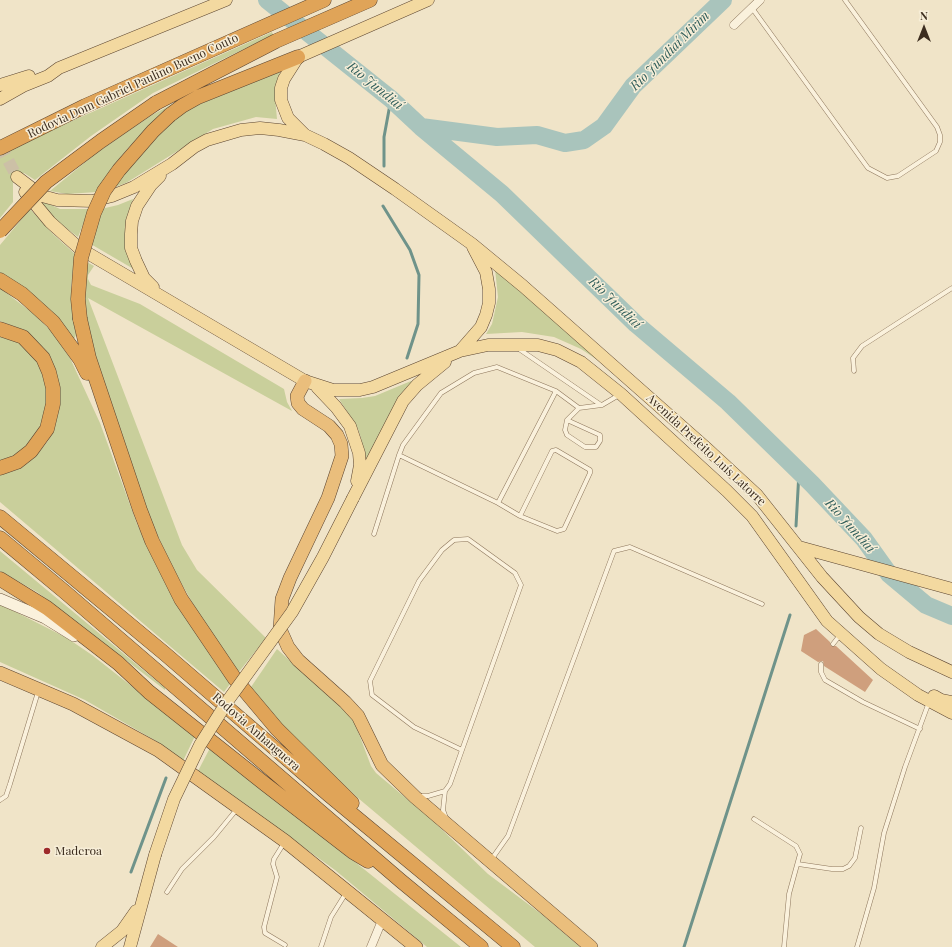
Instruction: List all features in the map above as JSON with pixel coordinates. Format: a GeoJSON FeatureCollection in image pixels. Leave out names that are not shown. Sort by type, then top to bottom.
{"type":"FeatureCollection","features":[{"type":"Feature","properties":{"kind":"highway","name":"Rodovia Dom Gabriel Paulino Bueno Couto"},"geometry":{"type":"LineString","coordinates":[[3,146],[85,106],[324,0]]}},
{"type":"Feature","properties":{"kind":"highway","name":"Rodovia Dom Gabriel Paulino Bueno Couto"},"geometry":{"type":"LineString","coordinates":[[0,231],[46,182],[107,136],[156,103],[276,42],[370,0]]}},
{"type":"Feature","properties":{"kind":"highway"},"geometry":{"type":"LineString","coordinates":[[298,57],[198,97],[182,106],[153,131],[119,170],[104,191],[94,213],[81,258],[78,299],[80,320],[89,358],[140,510],[152,541],[170,578],[196,622],[235,679],[277,729],[411,863]]}},
{"type":"Feature","properties":{"kind":"highway"},"geometry":{"type":"LineString","coordinates":[[0,280],[22,294],[53,322],[80,359],[106,411]]}},
{"type":"Feature","properties":{"kind":"highway"},"geometry":{"type":"LineString","coordinates":[[0,329],[23,337],[43,358],[50,377],[53,398],[50,420],[41,439],[32,451],[17,462],[0,468]]}},
{"type":"Feature","properties":{"kind":"highway"},"geometry":{"type":"LineString","coordinates":[[310,383],[298,396],[298,402],[303,409],[329,426],[342,444],[342,456],[328,498],[290,578],[282,599],[280,629],[288,647],[298,660],[345,702],[358,716],[380,762],[415,797],[590,947]]}},
{"type":"Feature","properties":{"kind":"highway","name":"Rodovia Anhanguera"},"geometry":{"type":"LineString","coordinates":[[0,517],[164,653],[329,795],[513,947]]}},
{"type":"Feature","properties":{"kind":"highway","name":"Rodovia Anhanguera"},"geometry":{"type":"LineString","coordinates":[[0,538],[72,597],[401,881],[481,947]]}},
{"type":"Feature","properties":{"kind":"highway"},"geometry":{"type":"LineString","coordinates":[[0,579],[47,608],[118,663],[149,692],[353,852],[401,881]]}},
{"type":"Feature","properties":{"kind":"highway"},"geometry":{"type":"LineString","coordinates":[[0,673],[73,704],[158,750],[286,841],[383,918],[416,947]]}},
{"type":"Feature","properties":{"kind":"main road"},"geometry":{"type":"LineString","coordinates":[[0,85],[44,70],[59,68],[210,8],[226,0]]}},
{"type":"Feature","properties":{"kind":"main road"},"geometry":{"type":"LineString","coordinates":[[305,135],[288,118],[281,100],[281,88],[284,79],[298,57],[428,0]]}},
{"type":"Feature","properties":{"kind":"main road"},"geometry":{"type":"LineString","coordinates":[[0,99],[23,86],[48,76],[59,68]]}},
{"type":"Feature","properties":{"kind":"main road"},"geometry":{"type":"LineString","coordinates":[[305,135],[260,128],[242,130],[207,140],[194,147],[172,164],[134,187],[112,196],[92,201],[57,200],[42,196],[17,177],[27,196],[50,222],[79,248],[310,383],[329,398],[343,416],[355,439],[360,464],[353,498]]}},
{"type":"Feature","properties":{"kind":"main road","name":"Avenida Prefeito Luís Latorre"},"geometry":{"type":"LineString","coordinates":[[305,135],[349,158],[472,244],[523,286],[757,495],[822,577],[858,618],[879,634],[909,652],[952,672]]}},
{"type":"Feature","properties":{"kind":"main road"},"geometry":{"type":"LineString","coordinates":[[160,295],[144,278],[136,261],[132,248],[132,221],[137,206],[151,185],[172,164]]}},
{"type":"Feature","properties":{"kind":"main road"},"geometry":{"type":"LineString","coordinates":[[130,947],[155,855],[174,799],[200,745],[225,704],[292,612],[323,557],[403,401],[417,385],[457,353],[481,327],[489,303],[489,290],[486,272],[472,244]]}},
{"type":"Feature","properties":{"kind":"main road","name":"Avenida Prefeito Luís Latorre"},"geometry":{"type":"LineString","coordinates":[[310,383],[339,390],[360,390],[373,387],[457,353],[488,345],[538,345],[557,350],[581,362],[621,394],[727,491],[752,516],[827,621],[881,669],[930,701],[952,713]]}},
{"type":"Feature","properties":{"kind":"main road"},"geometry":{"type":"LineString","coordinates":[[799,547],[952,589]]}},
{"type":"Feature","properties":{"kind":"main road"},"geometry":{"type":"LineString","coordinates":[[0,599],[45,618],[118,663]]}},
{"type":"Feature","properties":{"kind":"main road"},"geometry":{"type":"LineString","coordinates":[[862,652],[921,689],[941,700],[952,702]]}},
{"type":"Feature","properties":{"kind":"main road"},"geometry":{"type":"LineString","coordinates":[[102,947],[122,931],[141,906]]}},
{"type":"Feature","properties":{"kind":"street"},"geometry":{"type":"LineString","coordinates":[[734,25],[760,0]]}},
{"type":"Feature","properties":{"kind":"street"},"geometry":{"type":"LineString","coordinates":[[371,947],[383,918]]}},
{"type":"Feature","properties":{"kind":"lane"},"geometry":{"type":"LineString","coordinates":[[752,8],[868,168],[887,178],[898,176],[936,151],[940,142],[940,134],[937,127],[845,0]]}},
{"type":"Feature","properties":{"kind":"lane"},"geometry":{"type":"LineString","coordinates":[[854,371],[853,358],[862,346],[952,288]]}},
{"type":"Feature","properties":{"kind":"lane"},"geometry":{"type":"LineString","coordinates":[[512,344],[602,405]]}},
{"type":"Feature","properties":{"kind":"lane"},"geometry":{"type":"LineString","coordinates":[[374,534],[403,445],[441,394],[474,373],[497,367],[556,391],[579,408]]}},
{"type":"Feature","properties":{"kind":"lane"},"geometry":{"type":"LineString","coordinates":[[498,503],[556,391]]}},
{"type":"Feature","properties":{"kind":"lane"},"geometry":{"type":"LineString","coordinates":[[567,420],[600,435],[600,441],[596,447],[585,447],[567,436],[565,430],[567,420],[579,408],[602,405],[621,394]]}},
{"type":"Feature","properties":{"kind":"lane"},"geometry":{"type":"LineString","coordinates":[[399,455],[498,503],[520,516],[557,531],[564,529],[590,473],[590,470],[556,450],[552,451],[520,516]]}},
{"type":"Feature","properties":{"kind":"lane"},"geometry":{"type":"LineString","coordinates":[[450,826],[443,810],[445,791],[450,784],[521,585],[515,573],[468,539],[454,540],[442,550],[419,581],[370,681],[372,695],[408,723],[462,750]]}},
{"type":"Feature","properties":{"kind":"lane"},"geometry":{"type":"LineString","coordinates":[[490,860],[508,836],[614,551],[630,547],[762,604]]}},
{"type":"Feature","properties":{"kind":"lane"},"geometry":{"type":"LineString","coordinates":[[833,644],[841,633]]}},
{"type":"Feature","properties":{"kind":"lane"},"geometry":{"type":"LineString","coordinates":[[821,664],[825,680],[863,702],[920,729]]}},
{"type":"Feature","properties":{"kind":"lane"},"geometry":{"type":"LineString","coordinates":[[0,800],[6,796],[39,689]]}},
{"type":"Feature","properties":{"kind":"lane"},"geometry":{"type":"LineString","coordinates":[[858,947],[874,888],[884,833],[905,768],[930,701]]}},
{"type":"Feature","properties":{"kind":"lane"},"geometry":{"type":"LineString","coordinates":[[415,797],[428,796],[445,791]]}},
{"type":"Feature","properties":{"kind":"lane"},"geometry":{"type":"LineString","coordinates":[[167,892],[182,869],[214,837],[239,807]]}},
{"type":"Feature","properties":{"kind":"lane"},"geometry":{"type":"LineString","coordinates":[[754,820],[796,846],[800,854],[789,894],[784,947]]}},
{"type":"Feature","properties":{"kind":"lane"},"geometry":{"type":"LineString","coordinates":[[798,864],[832,869],[844,869],[849,866],[855,858],[861,828]]}},
{"type":"Feature","properties":{"kind":"lane"},"geometry":{"type":"LineString","coordinates":[[285,945],[265,933],[264,928],[277,877],[274,859],[286,841]]}},
{"type":"Feature","properties":{"kind":"lane"},"geometry":{"type":"LineString","coordinates":[[320,947],[330,917],[347,890]]}},
{"type":"Feature","properties":{"kind":"green space"},"geometry":{"type":"Polygon","coordinates":[[[272,32],[273,35],[153,93],[91,136],[35,180],[24,173],[13,182],[13,202],[0,218],[0,153],[272,32]]]}},
{"type":"Feature","properties":{"kind":"green space"},"geometry":{"type":"Polygon","coordinates":[[[280,71],[275,97],[277,119],[256,117],[213,129],[126,183],[112,188],[163,128],[190,108],[280,71]]]}},
{"type":"Feature","properties":{"kind":"green space"},"geometry":{"type":"Polygon","coordinates":[[[178,101],[144,131],[128,148],[114,165],[97,192],[67,194],[50,191],[94,155],[121,136],[152,115],[178,101]]]}},
{"type":"Feature","properties":{"kind":"green space"},"geometry":{"type":"Polygon","coordinates":[[[133,199],[128,215],[137,271],[89,243],[101,209],[118,205],[133,199]]]}},
{"type":"Feature","properties":{"kind":"green space"},"geometry":{"type":"Polygon","coordinates":[[[40,200],[60,209],[89,209],[78,237],[58,222],[38,202],[40,200]]]}},
{"type":"Feature","properties":{"kind":"green space"},"geometry":{"type":"Polygon","coordinates":[[[30,209],[54,235],[75,254],[71,287],[72,310],[77,333],[74,339],[69,337],[10,279],[0,273],[0,245],[30,209]]]}},
{"type":"Feature","properties":{"kind":"green space"},"geometry":{"type":"Polygon","coordinates":[[[85,261],[94,266],[88,275],[91,285],[140,304],[284,389],[287,402],[292,411],[88,298],[182,545],[197,570],[266,638],[238,673],[204,623],[172,567],[151,521],[98,369],[86,323],[83,275],[85,261]]]}},
{"type":"Feature","properties":{"kind":"green space"},"geometry":{"type":"Polygon","coordinates":[[[495,269],[599,361],[581,349],[554,337],[522,332],[486,334],[492,324],[498,297],[495,269]]]}},
{"type":"Feature","properties":{"kind":"green space"},"geometry":{"type":"Polygon","coordinates":[[[0,288],[35,315],[51,331],[70,358],[100,423],[137,524],[149,549],[189,623],[230,684],[224,692],[0,502],[0,474],[39,452],[48,441],[54,428],[58,399],[23,330],[0,321],[0,288]]]}},
{"type":"Feature","properties":{"kind":"green space"},"geometry":{"type":"Polygon","coordinates":[[[0,332],[27,347],[44,370],[50,406],[34,444],[0,465],[0,332]]]}},
{"type":"Feature","properties":{"kind":"green space"},"geometry":{"type":"Polygon","coordinates":[[[411,381],[413,383],[391,411],[365,467],[361,438],[358,429],[339,399],[375,396],[411,381]]]}},
{"type":"Feature","properties":{"kind":"green space"},"geometry":{"type":"Polygon","coordinates":[[[0,551],[165,688],[165,690],[37,592],[0,571],[0,551]]]}},
{"type":"Feature","properties":{"kind":"green space"},"geometry":{"type":"Polygon","coordinates":[[[0,604],[67,638],[92,655],[195,736],[183,761],[156,741],[85,700],[0,662],[0,604]]]}},
{"type":"Feature","properties":{"kind":"green space"},"geometry":{"type":"Polygon","coordinates":[[[277,649],[353,718],[371,766],[376,773],[431,819],[488,874],[544,916],[580,947],[535,947],[358,798],[292,736],[251,687],[277,649]]]}},
{"type":"Feature","properties":{"kind":"green space"},"geometry":{"type":"Polygon","coordinates":[[[210,748],[294,813],[461,947],[427,947],[335,870],[198,771],[210,748]]]}},
{"type":"Feature","properties":{"kind":"building"},"geometry":{"type":"Polygon","coordinates":[[[816,629],[830,642],[831,646],[836,646],[873,680],[865,692],[824,666],[823,661],[818,662],[801,651],[804,635],[816,629]]]}},
{"type":"Feature","properties":{"kind":"building"},"geometry":{"type":"Polygon","coordinates":[[[158,934],[178,947],[150,947],[158,934]]]}},
{"type":"Feature","properties":{"kind":"waterway","name":"Rio Jundiaí"},"geometry":{"type":"LineString","coordinates":[[267,0],[391,99],[421,127],[502,194],[636,324],[728,402],[812,484],[864,539],[889,574],[926,605],[952,616]]}},
{"type":"Feature","properties":{"kind":"waterway","name":"Rio Jundiaí Mirim"},"geometry":{"type":"LineString","coordinates":[[421,127],[497,137],[537,135],[565,143],[584,140],[604,126],[633,86],[723,0]]}},
{"type":"Feature","properties":{"kind":"waterway"},"geometry":{"type":"LineString","coordinates":[[384,166],[384,137],[391,99]]}},
{"type":"Feature","properties":{"kind":"waterway"},"geometry":{"type":"LineString","coordinates":[[383,206],[410,250],[419,275],[418,324],[407,358]]}},
{"type":"Feature","properties":{"kind":"waterway"},"geometry":{"type":"LineString","coordinates":[[796,526],[799,472]]}},
{"type":"Feature","properties":{"kind":"waterway"},"geometry":{"type":"LineString","coordinates":[[684,947],[790,615]]}},
{"type":"Feature","properties":{"kind":"waterway"},"geometry":{"type":"LineString","coordinates":[[131,872],[166,778]]}},
{"type":"Feature","properties":{"kind":"tunnel"},"geometry":{"type":"LineString","coordinates":[[0,145],[17,177]]}},
{"type":"Feature","properties":{"kind":"place","name":"Maderoa"},"geometry":{"type":"Point","coordinates":[47,851]}}]}
